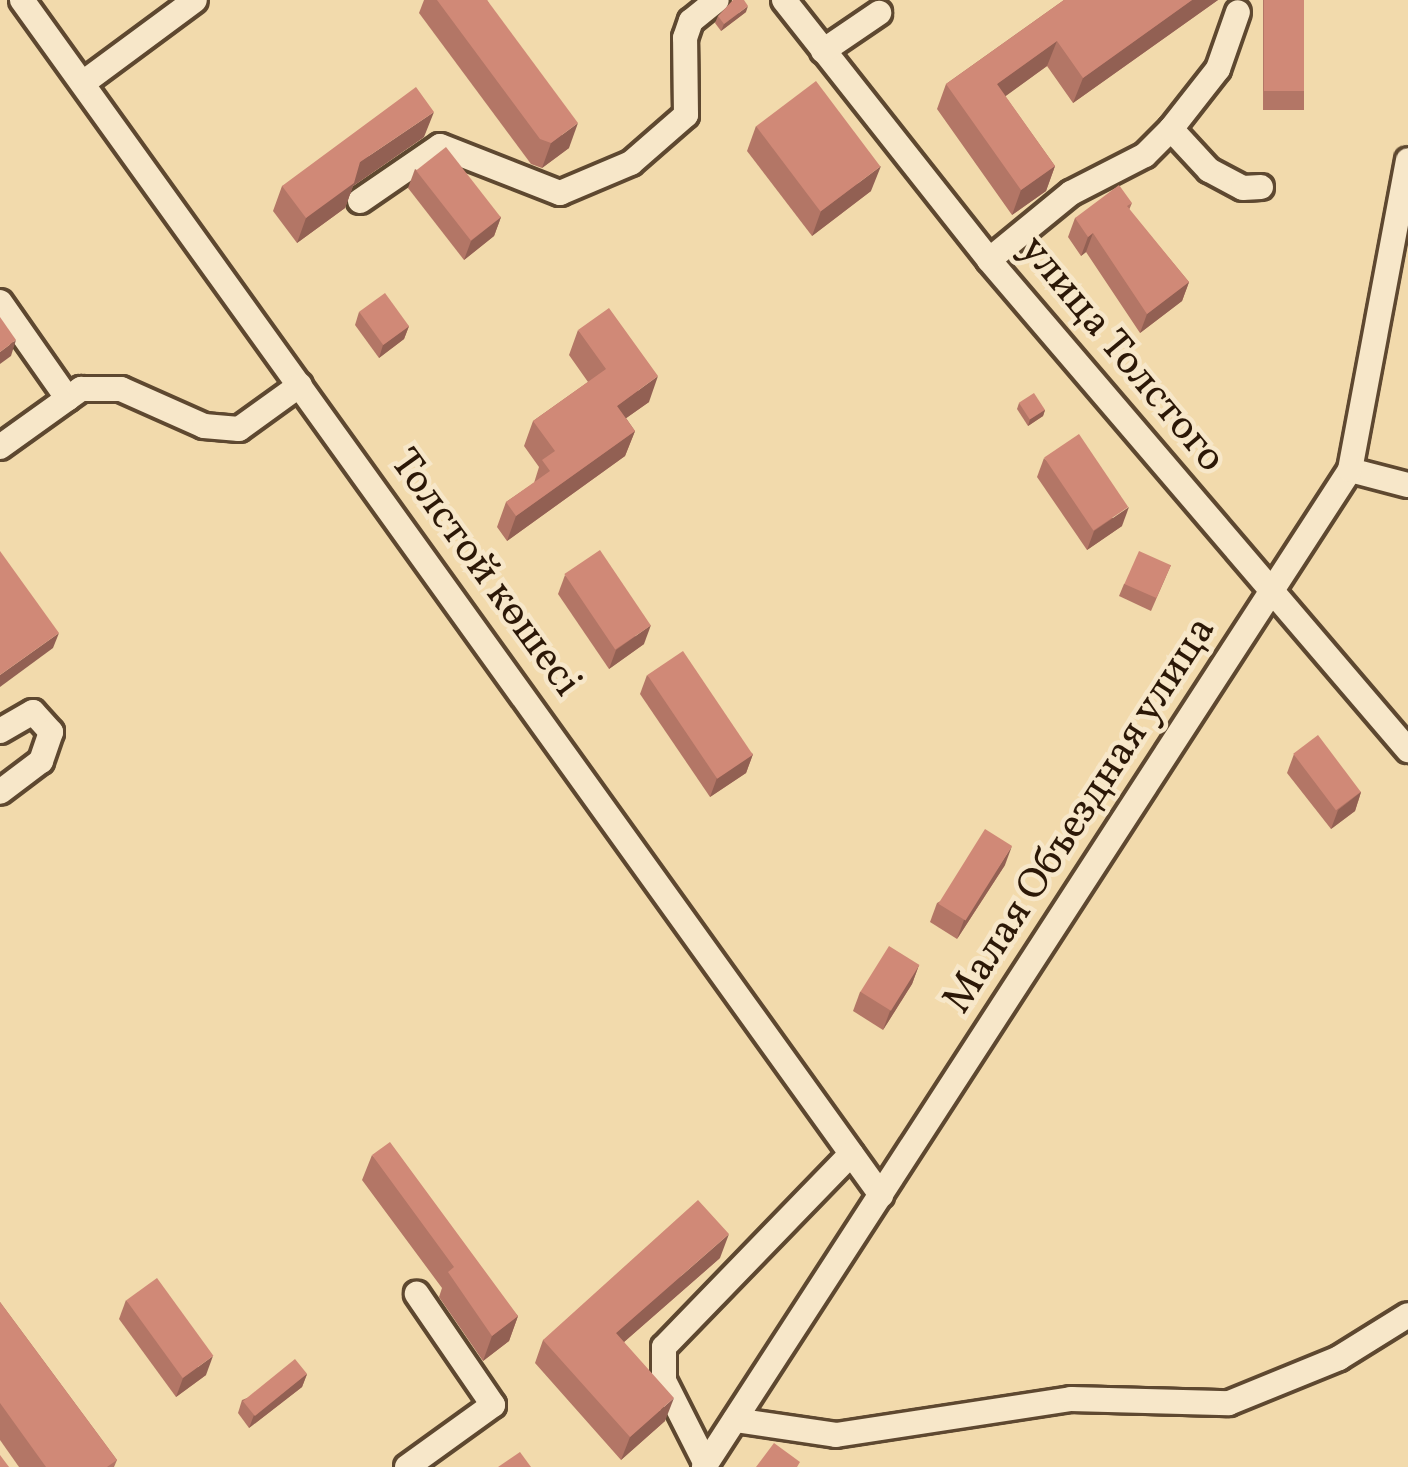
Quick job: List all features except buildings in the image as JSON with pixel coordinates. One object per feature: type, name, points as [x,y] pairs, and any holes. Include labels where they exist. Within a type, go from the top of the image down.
[{"type":"street","name":"Толстой көшесі","points":[[22,0],[881,1195]]},
{"type":"street","points":[[83,83],[195,0]]},
{"type":"street","points":[[361,202],[440,146],[560,193],[631,163],[686,115],[685,38],[691,21],[717,0]]},
{"type":"street","name":"улица Толстого","points":[[784,0],[989,260],[1408,751]]},
{"type":"street","points":[[823,51],[879,13]]},
{"type":"street","points":[[989,260],[1070,193],[1145,155],[1218,68],[1238,13]]},
{"type":"street","points":[[1171,129],[1209,170],[1243,188],[1261,187]]},
{"type":"street","name":"Малая Объездная улица","points":[[705,1466],[1350,470],[1408,160]]},
{"type":"street","points":[[0,302],[68,398]]},
{"type":"street","points":[[0,447],[81,389],[121,389],[204,426],[239,429],[300,385]]},
{"type":"street","points":[[1350,470],[1408,484]]},
{"type":"street","points":[[0,731],[33,712],[51,732],[40,761],[0,792]]},
{"type":"street","points":[[705,1466],[664,1381],[664,1347],[851,1154]]},
{"type":"street","points":[[407,1467],[493,1405],[417,1294]]},
{"type":"street","points":[[735,1420],[836,1436],[1071,1400],[1229,1403],[1339,1358],[1408,1315]]}]
